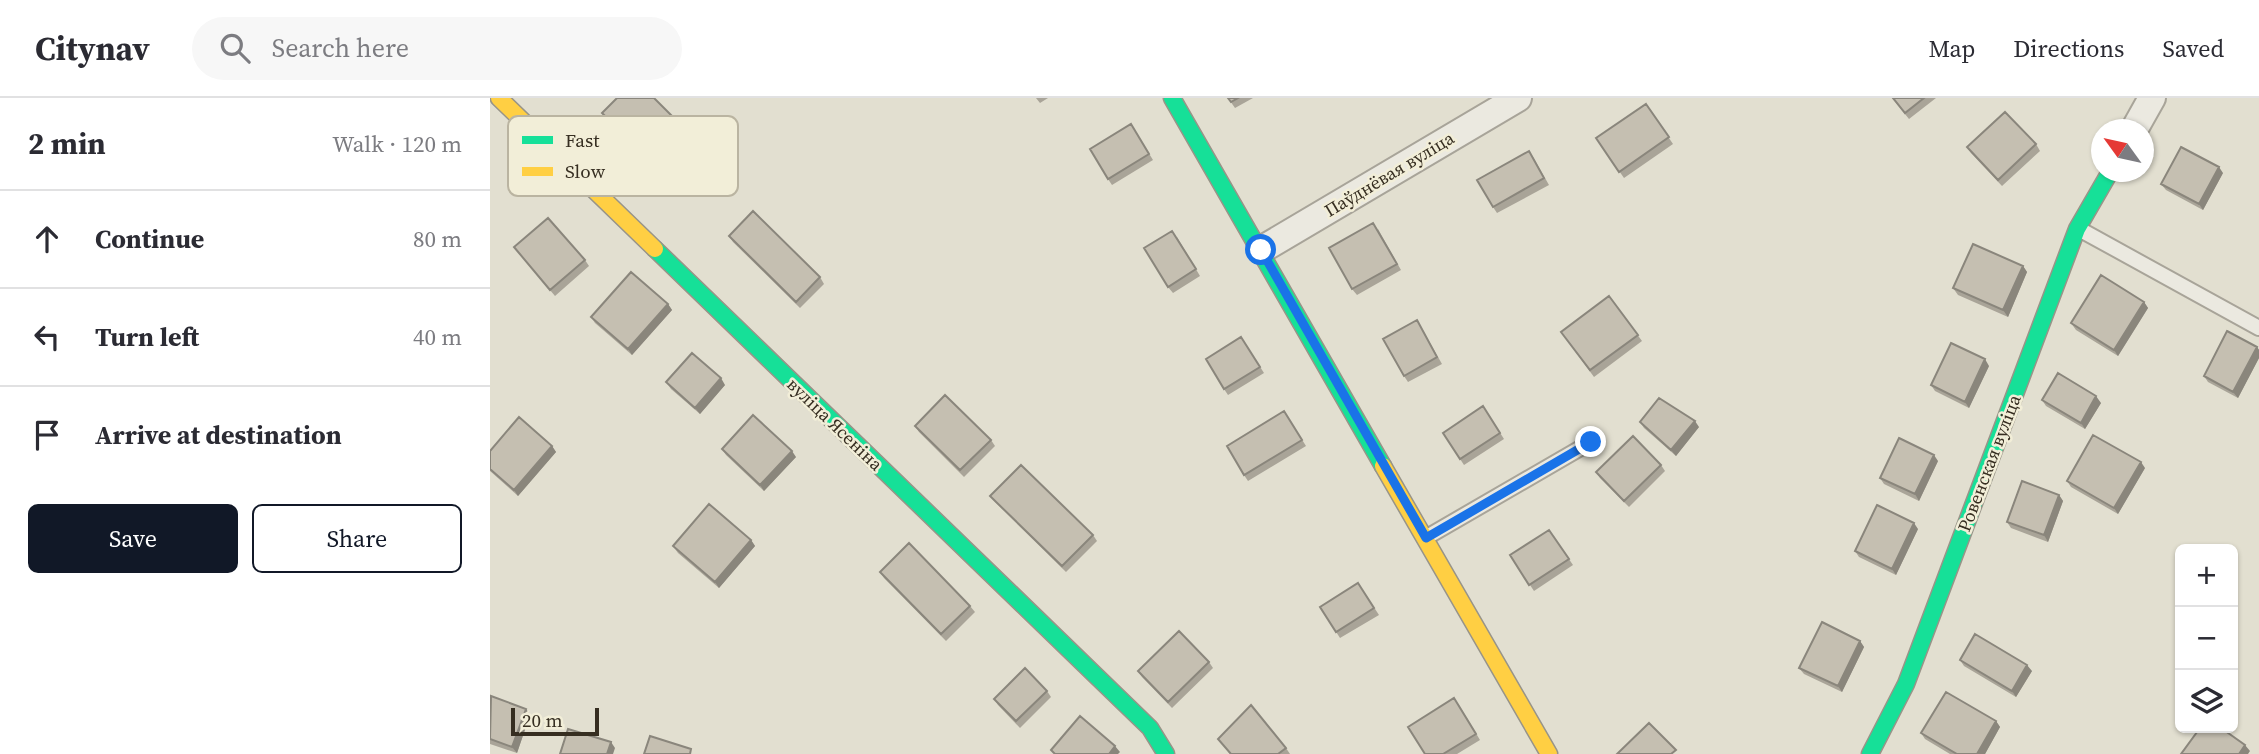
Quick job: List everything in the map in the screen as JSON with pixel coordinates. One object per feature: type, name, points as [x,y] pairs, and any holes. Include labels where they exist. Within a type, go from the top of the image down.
[{"type":"street","name":"вуліца Ясеніна","points":[[499,98],[518,116]]},
{"type":"street","points":[[1172,98],[1549,754]]},
{"type":"street","name":"Паўднёвая вуліца","points":[[1261,250],[1518,98]]},
{"type":"street","points":[[2140,119],[2151,98]]},
{"type":"street","name":"Ровенская вуліца","points":[[1870,754],[1906,684],[2077,229],[2104,182]]},
{"type":"street","name":"вуліца Ясеніна","points":[[600,196],[1150,728],[1166,754]]},
{"type":"lane","points":[[2077,229],[2259,328]]},
{"type":"lane","points":[[1426,538],[1591,442]]},
{"type":"building","points":[[617,98],[654,98],[672,116],[605,116],[602,113]]},
{"type":"building","points":[[1893,98],[1924,98],[1905,113]]},
{"type":"building","points":[[1646,104],[1669,137],[1619,172],[1596,138]]},
{"type":"building","points":[[2005,112],[2036,144],[1998,180],[1967,147]]},
{"type":"building","points":[[1131,124],[1149,154],[1108,179],[1090,149]]},
{"type":"building","points":[[2181,147],[2219,167],[2199,204],[2161,184]]},
{"type":"building","points":[[1529,151],[1544,178],[1493,207],[1477,180]]},
{"type":"building","points":[[753,211],[820,277],[796,302],[729,236]]},
{"type":"building","points":[[548,218],[585,260],[550,290],[514,247]]},
{"type":"building","points":[[1373,223],[1397,264],[1352,289],[1329,248]]},
{"type":"building","points":[[1172,231],[1196,269],[1168,287],[1144,248]]},
{"type":"building","points":[[1973,244],[2023,266],[2003,310],[1953,288]]},
{"type":"building","points":[[631,272],[668,304],[628,349],[591,317]]},
{"type":"building","points":[[2101,275],[2144,302],[2114,350],[2071,323]]},
{"type":"building","points":[[1609,296],[1638,335],[1590,370],[1561,332]]},
{"type":"building","points":[[1417,320],[1437,357],[1404,376],[1383,339]]},
{"type":"building","points":[[2227,331],[2257,347],[2233,392],[2204,376]]},
{"type":"building","points":[[1241,337],[1260,367],[1224,389],[1206,359]]},
{"type":"building","points":[[1951,343],[1985,359],[1965,402],[1931,385]]},
{"type":"building","points":[[692,353],[721,378],[695,408],[666,382]]},
{"type":"building","points":[[2058,373],[2096,396],[2081,423],[2042,400]]},
{"type":"building","points":[[945,395],[991,440],[960,470],[915,426]]},
{"type":"building","points":[[1659,398],[1695,421],[1671,450],[1640,422]]},
{"type":"building","points":[[1483,406],[1500,433],[1460,459],[1443,433]]},
{"type":"building","points":[[1284,411],[1302,440],[1244,475],[1227,446]]},
{"type":"building","points":[[753,415],[792,451],[760,485],[722,449]]},
{"type":"building","points":[[519,417],[552,446],[514,490],[490,469],[490,451]]},
{"type":"building","points":[[2093,435],[2141,462],[2114,508],[2067,481]]},
{"type":"building","points":[[1633,436],[1661,465],[1624,501],[1596,472]]},
{"type":"building","points":[[1899,438],[1934,455],[1915,494],[1880,478]]},
{"type":"building","points":[[1021,465],[1093,535],[1062,566],[990,496]]},
{"type":"building","points":[[2022,481],[2059,495],[2044,535],[2007,522]]},
{"type":"building","points":[[709,504],[751,540],[715,582],[673,546]]},
{"type":"building","points":[[1877,505],[1914,523],[1892,569],[1855,551]]},
{"type":"building","points":[[1549,530],[1569,559],[1529,585],[1510,555]]},
{"type":"building","points":[[909,543],[970,606],[941,634],[880,572]]},
{"type":"building","points":[[1358,583],[1374,608],[1336,632],[1320,607]]},
{"type":"building","points":[[1822,622],[1860,641],[1838,686],[1799,668]]},
{"type":"building","points":[[1179,631],[1209,662],[1168,702],[1138,671]]},
{"type":"building","points":[[1975,634],[2027,665],[2012,691],[1960,660]]},
{"type":"building","points":[[1025,668],[1047,691],[1016,721],[994,699]]},
{"type":"building","points":[[1946,692],[1996,721],[1977,754],[1957,754],[1921,733]]},
{"type":"building","points":[[491,696],[526,709],[512,747],[490,739]]},
{"type":"building","points":[[1454,698],[1476,734],[1443,754],[1425,754],[1408,727]]},
{"type":"building","points":[[1251,705],[1286,748],[1278,754],[1231,754],[1218,739]]},
{"type":"building","points":[[1080,716],[1115,746],[1109,754],[1055,754],[1051,750]]},
{"type":"building","points":[[1649,723],[1676,750],[1671,754],[1617,754]]},
{"type":"building","points":[[568,729],[611,742],[607,754],[560,754]]},
{"type":"building","points":[[2196,733],[2228,733],[2245,745],[2239,754],[2181,754]]},
{"type":"building","points":[[650,736],[691,749],[690,754],[644,754]]},
{"type":"traffic: fast","points":[[1172,98],[1383,466]]},
{"type":"traffic: fast","points":[[1870,754],[1906,684],[2077,229],[2104,182]]},
{"type":"traffic: fast","points":[[655,249],[1150,728],[1166,754]]},
{"type":"traffic: slow","points":[[499,98],[518,116]]},
{"type":"traffic: slow","points":[[600,196],[655,249]]},
{"type":"traffic: slow","points":[[1383,466],[1549,754]]},
{"type":"route","points":[[1261,250],[1426,538],[1591,442]]}]
